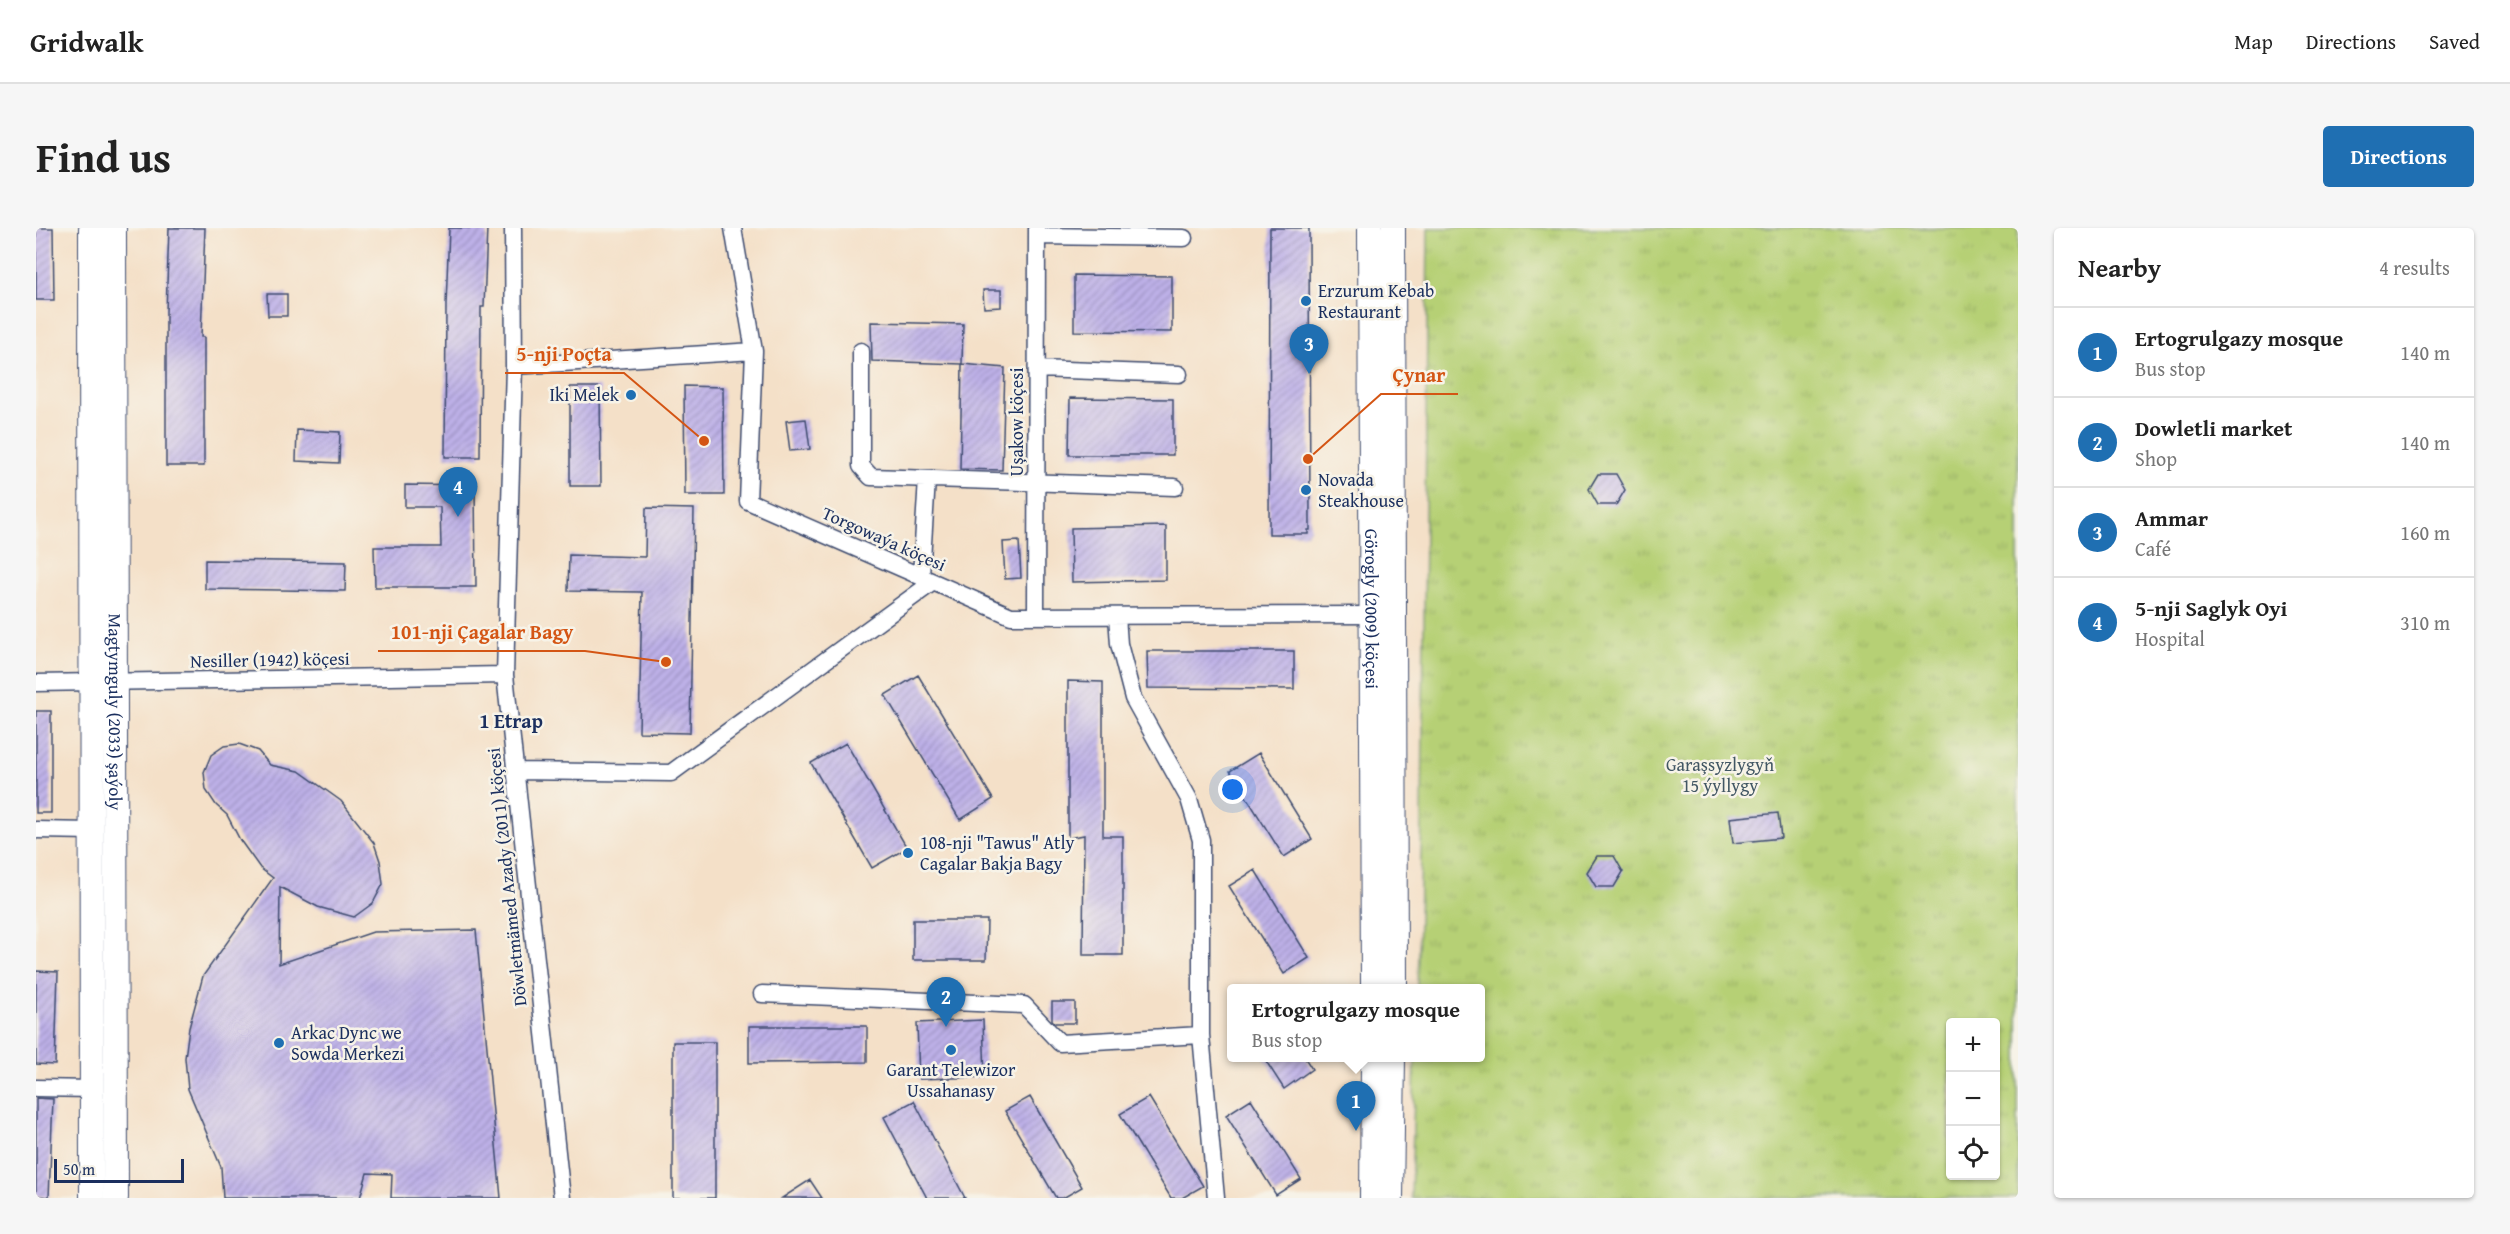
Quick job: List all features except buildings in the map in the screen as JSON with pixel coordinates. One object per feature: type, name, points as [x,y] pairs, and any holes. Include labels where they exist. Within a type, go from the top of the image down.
[{"type":"main road","name":"Magtymguly (2033) şaýoly","points":[[91,228],[116,1198]]},
{"type":"main road","name":"Magtymguly (2033) şaýoly","points":[[92,1198],[92,831],[103,683],[114,228]]},
{"type":"main road","name":"Görogly (2009) köçesi","points":[[1370,228],[1395,984]]},
{"type":"main road","name":"Görogly (2009) köçesi","points":[[1373,984],[1393,228]]},
{"type":"main road","points":[[1372,1198],[1373,1062]]},
{"type":"main road","points":[[1391,1198],[1393,1062]]},
{"type":"street","name":"Döwletmämed Azady (2011) köçesi","points":[[513,228],[514,366],[505,675],[562,1198]]},
{"type":"street","points":[[514,366],[754,351],[733,228]]},
{"type":"street","points":[[1037,232],[1184,238]]},
{"type":"street","name":"Uşakow köçesi","points":[[1036,616],[1037,232]]},
{"type":"street","name":"Torgowaýa köçesi","points":[[754,351],[748,501],[1011,616],[1382,615]]},
{"type":"street","points":[[861,351],[861,466],[871,477],[1175,487]]},
{"type":"street","points":[[1037,369],[1179,374]]},
{"type":"street","points":[[516,771],[671,773],[927,579],[927,479]]},
{"type":"street","points":[[1117,616],[1119,645],[1133,698],[1189,799],[1201,840],[1201,1035],[1216,1198]]},
{"type":"street","name":"Nesiller (1942) köçesi","points":[[36,683],[505,675]]},
{"type":"street","points":[[36,830],[92,831]]},
{"type":"street","points":[[762,994],[1024,1005],[1060,1043],[1201,1035]]},
{"type":"street","points":[[36,1088],[92,1089]]},
{"type":"green space","name":"Garaşsyzlygyň 15 ýyllygy","points":[[1428,228],[2018,228],[2018,1198],[1411,1198],[1415,1062],[1485,1062],[1485,984],[1417,984],[1422,821]]},
{"type":"place","name":"Erzurum Kebab Restaurant","points":[[1306,301]]},
{"type":"place","name":"Ammar","points":[[1309,374]]},
{"type":"place","name":"Iki Melek","points":[[631,395]]},
{"type":"place","name":"5-nji Poçta","points":[[704,441]]},
{"type":"place","name":"Çynar","points":[[1308,459]]},
{"type":"place","name":"Novada Steakhouse","points":[[1306,490]]},
{"type":"place","name":"5-nji Saglyk Oyi","points":[[458,517]]},
{"type":"place","name":"101-nji Çagalar Bagy","points":[[666,662]]},
{"type":"place","name":"108-nji \"Tawus\" Atly Cagalar Bakja Bagy","points":[[908,853]]},
{"type":"place","name":"Dowletli market","points":[[946,1027]]},
{"type":"place","name":"Arkac Dync we Sowda Merkezi","points":[[279,1043]]},
{"type":"place","name":"Garant Telewizor Ussahanasy","points":[[951,1050]]},
{"type":"place","name":"Ertogrulgazy mosque","points":[[1356,1131]]},
{"type":"district","name":"1 Etrap","points":[[511,721]]}]
